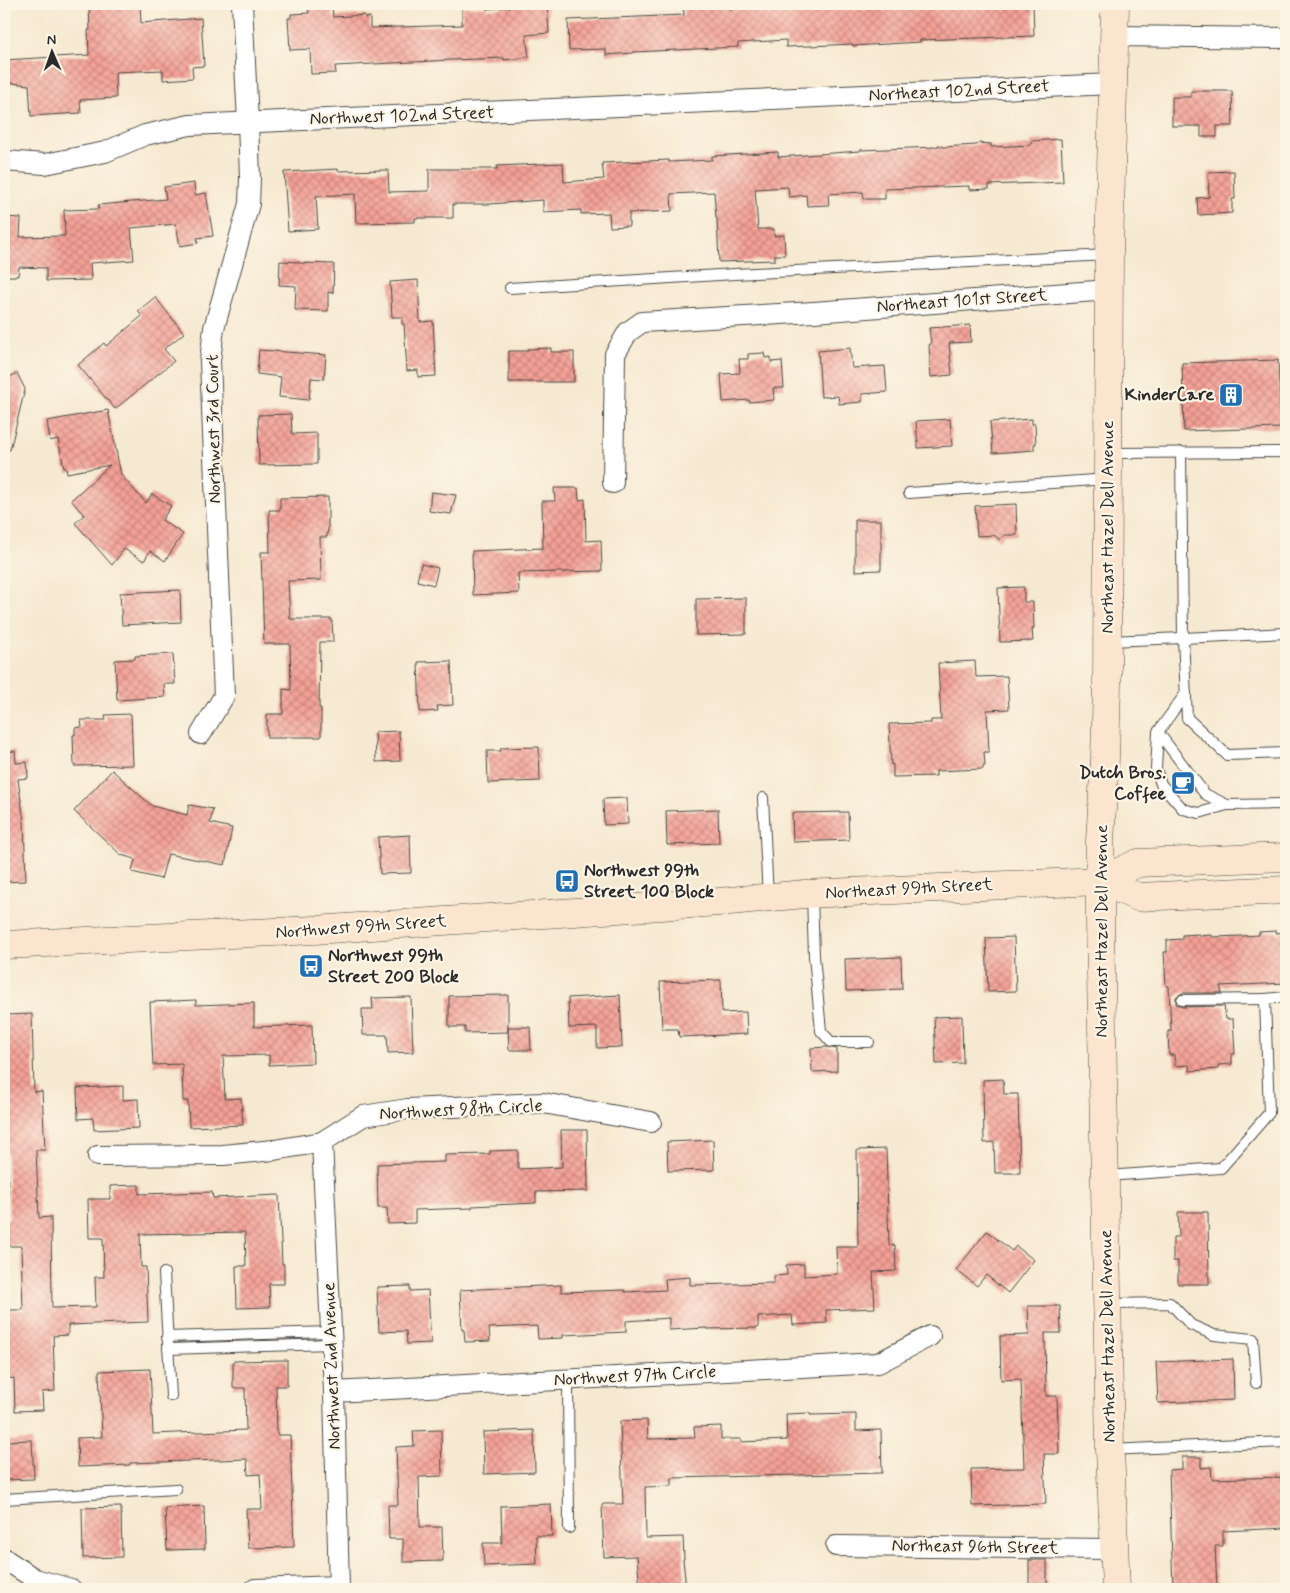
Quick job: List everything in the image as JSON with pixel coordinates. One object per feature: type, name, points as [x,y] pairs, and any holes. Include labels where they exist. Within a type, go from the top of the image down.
[{"type":"main road","name":"Northeast Hazel Dell Avenue","points":[[1115,4],[1109,255],[1105,758],[1100,841],[1100,881],[1110,1450],[1116,1589]]},
{"type":"main road","name":"Northeast 99th Street","points":[[719,902],[812,894],[1100,881],[1138,863],[1286,857]]},
{"type":"main road","name":"Northeast 99th Street","points":[[1100,881],[1138,897],[1286,890]]},
{"type":"main road","name":"Northwest 99th Street","points":[[4,945],[315,930],[719,902]]},
{"type":"street","name":"Northwest 3rd Court","points":[[201,734],[224,696],[210,361],[214,328],[248,204],[250,178],[242,4]]},
{"type":"street","points":[[1114,36],[1286,38]]},
{"type":"street","name":"Northeast 102nd Street","points":[[805,98],[1113,84]]},
{"type":"street","name":"Northwest 102nd Street","points":[[4,161],[45,164],[105,152],[145,135],[190,125],[805,98]]},
{"type":"street","name":"Northeast 101st Street","points":[[613,484],[615,354],[628,332],[642,322],[814,312],[1109,290]]},
{"type":"street","name":"Northwest 98th Circle","points":[[98,1156],[223,1155],[274,1150],[322,1142],[363,1116],[408,1109],[543,1103],[651,1122]]},
{"type":"street","name":"Northwest 2nd Avenue","points":[[322,1142],[334,1392],[339,1588]]},
{"type":"street","name":"Northwest 97th Circle","points":[[334,1392],[878,1363],[930,1336]]},
{"type":"street","name":"Northeast 96th Street","points":[[836,1546],[1114,1549]]},
{"type":"street","points":[[4,1558],[35,1580],[72,1589]]},
{"type":"street","points":[[255,1589],[339,1588]]},
{"type":"lane","points":[[510,288],[735,274],[1109,255]]},
{"type":"lane","points":[[1108,452],[1286,452]]},
{"type":"lane","points":[[1181,452],[1183,638],[1187,718],[1227,755],[1286,753]]},
{"type":"lane","points":[[909,493],[1108,479]]},
{"type":"lane","points":[[1107,641],[1286,633]]},
{"type":"lane","points":[[1186,693],[1158,732],[1156,768],[1161,784],[1184,810],[1199,813],[1227,806],[1286,804]]},
{"type":"lane","points":[[1158,732],[1205,794],[1227,806]]},
{"type":"lane","points":[[763,798],[768,898]]},
{"type":"lane","points":[[812,894],[814,956],[821,1031],[831,1042],[869,1042]]},
{"type":"lane","points":[[1182,1000],[1286,997]]},
{"type":"lane","points":[[1105,1176],[1221,1168],[1269,1113],[1265,999]]},
{"type":"lane","points":[[164,1273],[171,1396]]},
{"type":"lane","points":[[1108,1304],[1170,1304],[1191,1325],[1214,1334],[1253,1339],[1256,1383]]},
{"type":"lane","points":[[167,1337],[331,1338]]},
{"type":"lane","points":[[168,1349],[331,1338]]},
{"type":"lane","points":[[568,1379],[569,1528]]},
{"type":"lane","points":[[1110,1450],[1286,1442]]},
{"type":"lane","points":[[4,1499],[176,1489]]},
{"type":"building","points":[[89,4],[140,4],[141,23],[201,18],[204,66],[192,67],[193,78],[163,80],[163,70],[115,72],[116,98],[80,100],[81,113],[31,116],[29,85],[4,82],[4,60],[89,55]]},
{"type":"building","points":[[332,4],[333,17],[365,15],[365,18],[370,17],[370,28],[462,25],[462,7],[487,6],[487,9],[547,4],[549,33],[526,35],[529,57],[504,60],[504,58],[335,66],[336,73],[311,74],[310,49],[290,50],[288,18],[291,18],[291,14],[309,13],[308,6]]},
{"type":"building","points":[[728,4],[728,9],[841,4],[841,6],[847,5],[847,9],[936,4],[1033,4],[1034,36],[920,40],[920,42],[853,46],[853,44],[786,47],[786,40],[738,43],[738,47],[606,55],[606,49],[569,50],[568,20],[684,15],[683,6]]},
{"type":"building","points":[[1191,91],[1232,91],[1233,126],[1217,126],[1217,137],[1201,137],[1201,126],[1172,126],[1172,97],[1191,97]]},
{"type":"building","points":[[1061,139],[1063,182],[989,185],[989,189],[969,190],[969,186],[885,189],[885,199],[864,199],[863,192],[828,194],[829,205],[807,206],[806,195],[789,197],[788,187],[755,189],[758,229],[774,229],[774,236],[784,235],[785,255],[775,255],[775,260],[719,262],[714,192],[671,194],[672,211],[629,213],[629,226],[610,227],[609,213],[581,214],[581,210],[543,212],[543,200],[490,204],[453,204],[453,218],[415,218],[415,222],[356,223],[355,194],[316,196],[318,229],[288,231],[284,172],[338,169],[338,171],[388,170],[389,192],[429,191],[429,169],[497,169],[497,166],[563,163],[564,182],[604,179],[602,163],[712,160],[712,156],[778,152],[778,157],[860,150],[936,147],[939,145],[943,147],[976,145],[979,143],[991,144],[991,147],[1031,145],[1031,141]]},
{"type":"building","points":[[1234,171],[1235,199],[1232,199],[1232,213],[1198,215],[1197,198],[1209,197],[1208,172]]},
{"type":"building","points":[[194,183],[195,195],[206,193],[213,236],[197,238],[198,243],[180,246],[176,224],[131,228],[134,260],[90,263],[91,280],[46,281],[46,268],[19,267],[18,276],[4,276],[4,217],[21,218],[20,237],[65,236],[64,210],[99,209],[98,205],[166,199],[164,187]]},
{"type":"building","points":[[280,261],[334,264],[333,293],[328,292],[328,311],[295,310],[296,286],[279,285]]},
{"type":"building","points":[[418,280],[420,322],[433,321],[436,376],[418,377],[418,370],[407,371],[404,324],[402,324],[402,317],[392,317],[390,282]]},
{"type":"building","points":[[155,297],[184,333],[164,349],[174,361],[115,409],[78,365],[104,343],[106,346],[142,316],[138,311]]},
{"type":"building","points":[[970,325],[971,342],[949,343],[952,375],[931,377],[929,328]]},
{"type":"building","points":[[551,348],[551,352],[574,352],[574,382],[509,382],[509,351]]},
{"type":"building","points":[[850,348],[852,368],[885,366],[887,392],[862,394],[862,402],[839,404],[838,396],[821,397],[818,351]]},
{"type":"building","points":[[259,350],[326,355],[324,379],[311,378],[309,400],[279,397],[281,377],[257,374]]},
{"type":"building","points":[[764,353],[765,358],[771,357],[771,362],[782,361],[784,388],[773,388],[774,400],[723,402],[721,374],[740,373],[739,359],[748,359],[748,354]]},
{"type":"building","name":"KinderCare","points":[[1278,360],[1281,428],[1184,431],[1182,363]]},
{"type":"building","points":[[17,373],[25,389],[10,450],[4,449],[4,380]]},
{"type":"building","points":[[108,410],[121,475],[146,503],[152,494],[171,506],[162,520],[183,534],[165,561],[150,551],[144,561],[124,549],[112,565],[75,523],[84,515],[71,500],[110,465],[67,473],[66,468],[64,468],[58,439],[50,441],[47,421]]},
{"type":"building","points":[[291,414],[292,434],[317,433],[317,464],[259,465],[258,415]]},
{"type":"building","points":[[950,419],[952,446],[918,448],[916,421]]},
{"type":"building","points":[[1032,419],[1032,424],[1035,424],[1036,444],[1034,444],[1034,450],[993,453],[990,422]]},
{"type":"building","points":[[554,488],[578,488],[579,500],[585,499],[586,541],[601,540],[602,571],[518,573],[519,593],[473,595],[472,551],[543,548],[542,501],[555,501]]},
{"type":"building","points":[[431,492],[456,495],[451,514],[429,511]]},
{"type":"building","points":[[328,497],[327,537],[320,537],[321,580],[288,581],[290,619],[332,619],[333,642],[320,642],[319,708],[321,708],[321,737],[267,738],[267,714],[283,714],[283,689],[291,690],[290,644],[264,644],[261,552],[270,552],[269,510],[280,510],[280,498]]},
{"type":"building","points":[[1016,504],[1017,535],[1004,535],[1000,540],[994,535],[977,536],[975,506]]},
{"type":"building","points":[[855,520],[881,520],[881,570],[855,571]]},
{"type":"building","points":[[421,564],[438,568],[434,585],[417,581]]},
{"type":"building","points":[[1024,587],[1024,602],[1033,602],[1033,641],[1000,642],[998,588]]},
{"type":"building","points":[[180,590],[181,622],[122,625],[120,593]]},
{"type":"building","points":[[746,598],[746,634],[696,635],[696,599]]},
{"type":"building","points":[[173,654],[175,684],[164,684],[165,697],[117,700],[115,660],[135,659],[135,656]]},
{"type":"building","points":[[451,661],[453,705],[437,706],[438,711],[420,712],[418,662]]},
{"type":"building","points":[[975,661],[976,677],[1007,676],[1009,709],[987,710],[989,752],[984,752],[985,766],[983,766],[983,769],[936,771],[936,776],[893,777],[889,724],[931,723],[931,720],[941,720],[938,663]]},
{"type":"building","points":[[131,714],[133,765],[74,766],[73,735],[75,735],[75,728],[82,727],[81,720],[106,720],[105,715]]},
{"type":"building","points":[[399,731],[400,761],[376,762],[375,732]]},
{"type":"building","points":[[539,747],[540,781],[488,783],[487,751],[501,751],[501,748]]},
{"type":"building","points":[[15,751],[16,763],[27,762],[28,778],[18,779],[24,822],[26,881],[4,882],[4,752]]},
{"type":"building","points":[[112,770],[152,806],[187,815],[189,805],[213,809],[210,823],[232,828],[225,865],[168,854],[161,879],[132,872],[135,859],[121,855],[74,811]]},
{"type":"building","points":[[627,798],[628,824],[604,825],[603,799]]},
{"type":"building","points":[[718,809],[719,843],[667,845],[666,811]]},
{"type":"building","points":[[848,812],[849,840],[793,842],[792,813]]},
{"type":"building","points":[[410,835],[411,873],[380,874],[378,837]]},
{"type":"building","points":[[1276,931],[1276,933],[1286,932],[1286,983],[1220,986],[1222,993],[1182,993],[1176,997],[1176,1004],[1182,1007],[1224,1006],[1226,1019],[1233,1019],[1235,1054],[1232,1054],[1232,1064],[1218,1065],[1218,1069],[1190,1071],[1189,1065],[1175,1066],[1174,1055],[1169,1055],[1168,1031],[1171,1031],[1169,986],[1166,986],[1164,952],[1167,952],[1167,940],[1182,939],[1182,935],[1199,934],[1199,936],[1212,935],[1212,937],[1243,936],[1259,935],[1259,932]]},
{"type":"building","points":[[1014,937],[1016,991],[988,992],[986,938]]},
{"type":"building","points":[[901,957],[902,989],[846,991],[845,959]]},
{"type":"building","points":[[721,980],[722,1013],[746,1012],[747,1034],[679,1037],[678,1029],[662,1029],[660,982]]},
{"type":"building","points":[[508,995],[508,1032],[465,1033],[465,1027],[449,1027],[449,996]]},
{"type":"building","points":[[620,995],[622,1047],[597,1048],[597,1027],[569,1028],[568,998]]},
{"type":"building","points":[[411,997],[413,1052],[388,1053],[387,1035],[363,1035],[362,1009],[373,1009],[372,998]]},
{"type":"building","points":[[196,1000],[196,1005],[254,1003],[254,1027],[312,1025],[313,1063],[269,1065],[269,1055],[223,1056],[225,1099],[241,1098],[243,1125],[189,1127],[188,1101],[183,1101],[182,1064],[153,1065],[150,1002]]},
{"type":"building","points":[[32,1014],[34,1092],[42,1091],[45,1150],[36,1150],[39,1218],[51,1217],[52,1308],[96,1307],[95,1277],[104,1277],[103,1238],[89,1238],[88,1199],[110,1199],[110,1186],[139,1185],[139,1194],[212,1192],[213,1198],[279,1195],[284,1284],[269,1284],[270,1307],[237,1308],[236,1266],[246,1266],[245,1232],[140,1234],[141,1267],[146,1267],[148,1322],[68,1325],[68,1335],[53,1336],[55,1391],[42,1392],[43,1410],[15,1411],[14,1378],[4,1379],[4,1310],[23,1310],[21,1246],[4,1246],[4,1219],[9,1219],[7,1152],[4,1152],[4,1015]]},
{"type":"building","points":[[962,1016],[963,1063],[936,1064],[934,1017]]},
{"type":"building","points":[[508,1027],[530,1027],[531,1050],[509,1050]]},
{"type":"building","points":[[827,1047],[837,1049],[837,1071],[812,1072],[811,1048]]},
{"type":"building","points":[[1003,1079],[1004,1094],[1018,1094],[1020,1173],[995,1173],[994,1142],[984,1143],[983,1080]]},
{"type":"building","points":[[123,1086],[123,1100],[138,1099],[139,1128],[94,1130],[93,1118],[78,1119],[77,1088]]},
{"type":"building","points":[[561,1130],[587,1130],[588,1191],[536,1192],[536,1203],[415,1210],[415,1223],[388,1224],[387,1208],[378,1208],[377,1164],[445,1162],[445,1155],[490,1154],[490,1151],[518,1150],[518,1169],[562,1167]]},
{"type":"building","points":[[713,1140],[714,1170],[668,1171],[667,1142]]},
{"type":"building","points":[[886,1149],[889,1246],[895,1245],[896,1271],[873,1272],[875,1308],[826,1310],[827,1323],[793,1325],[792,1315],[758,1317],[758,1328],[669,1330],[669,1318],[626,1321],[626,1332],[563,1335],[563,1338],[538,1339],[537,1326],[489,1328],[490,1341],[465,1342],[464,1330],[462,1330],[460,1290],[561,1285],[561,1292],[666,1290],[665,1279],[690,1277],[690,1285],[774,1283],[774,1276],[787,1275],[786,1265],[804,1264],[804,1276],[837,1274],[836,1247],[858,1247],[857,1150]]},
{"type":"building","points":[[1178,1212],[1208,1212],[1209,1284],[1178,1284],[1178,1261],[1173,1261],[1173,1237],[1179,1237]]},
{"type":"building","points":[[987,1231],[1012,1251],[1016,1246],[1034,1260],[1008,1293],[986,1275],[977,1286],[956,1270]]},
{"type":"building","points":[[410,1286],[410,1291],[428,1290],[431,1343],[407,1344],[406,1331],[379,1332],[377,1287]]},
{"type":"building","points":[[1028,1306],[1060,1306],[1061,1333],[1045,1333],[1046,1396],[1057,1396],[1059,1454],[1044,1454],[1046,1504],[972,1506],[971,1469],[1024,1468],[1021,1379],[1001,1380],[1000,1336],[1029,1335]]},
{"type":"building","points":[[1233,1359],[1234,1400],[1158,1403],[1156,1362]]},
{"type":"building","points":[[287,1360],[287,1386],[276,1386],[277,1435],[290,1435],[294,1547],[248,1548],[246,1509],[262,1509],[260,1474],[248,1475],[247,1459],[130,1463],[130,1465],[78,1467],[77,1438],[102,1437],[99,1371],[150,1369],[153,1434],[246,1430],[245,1388],[233,1388],[233,1361]]},
{"type":"building","points":[[810,1413],[810,1415],[856,1414],[856,1431],[881,1430],[882,1473],[672,1478],[672,1486],[645,1487],[646,1538],[683,1537],[686,1589],[640,1589],[637,1556],[604,1557],[602,1504],[623,1504],[620,1421],[647,1420],[648,1439],[695,1438],[694,1427],[721,1426],[721,1439],[741,1439],[741,1442],[787,1440],[786,1414]]},
{"type":"building","points":[[441,1430],[442,1476],[419,1477],[420,1527],[442,1527],[443,1561],[403,1562],[403,1539],[389,1539],[388,1505],[398,1505],[396,1447],[414,1446],[413,1431]]},
{"type":"building","points":[[534,1430],[535,1472],[484,1474],[483,1432]]},
{"type":"building","points":[[32,1440],[34,1479],[4,1480],[4,1441]]},
{"type":"building","points":[[1182,1457],[1201,1457],[1201,1468],[1211,1467],[1212,1479],[1286,1477],[1286,1528],[1223,1531],[1223,1546],[1215,1546],[1217,1589],[1173,1589],[1169,1470],[1182,1469]]},
{"type":"building","points":[[551,1504],[552,1536],[536,1536],[537,1564],[484,1566],[483,1543],[502,1543],[501,1506]]},
{"type":"building","points":[[204,1506],[205,1549],[167,1550],[165,1508]]},
{"type":"building","points":[[121,1507],[122,1557],[83,1558],[82,1508]]},
{"type":"building","points":[[1029,1560],[1047,1560],[1047,1589],[1029,1589]]},
{"type":"place","name":"KinderCare","points":[[1231,395]]},
{"type":"place","name":"Dutch Bros. Coffee","points":[[1183,783]]},
{"type":"place","name":"Northwest 99th Street 100 Block","points":[[567,881]]},
{"type":"place","name":"Northwest 99th Street 200 Block","points":[[311,966]]}]
